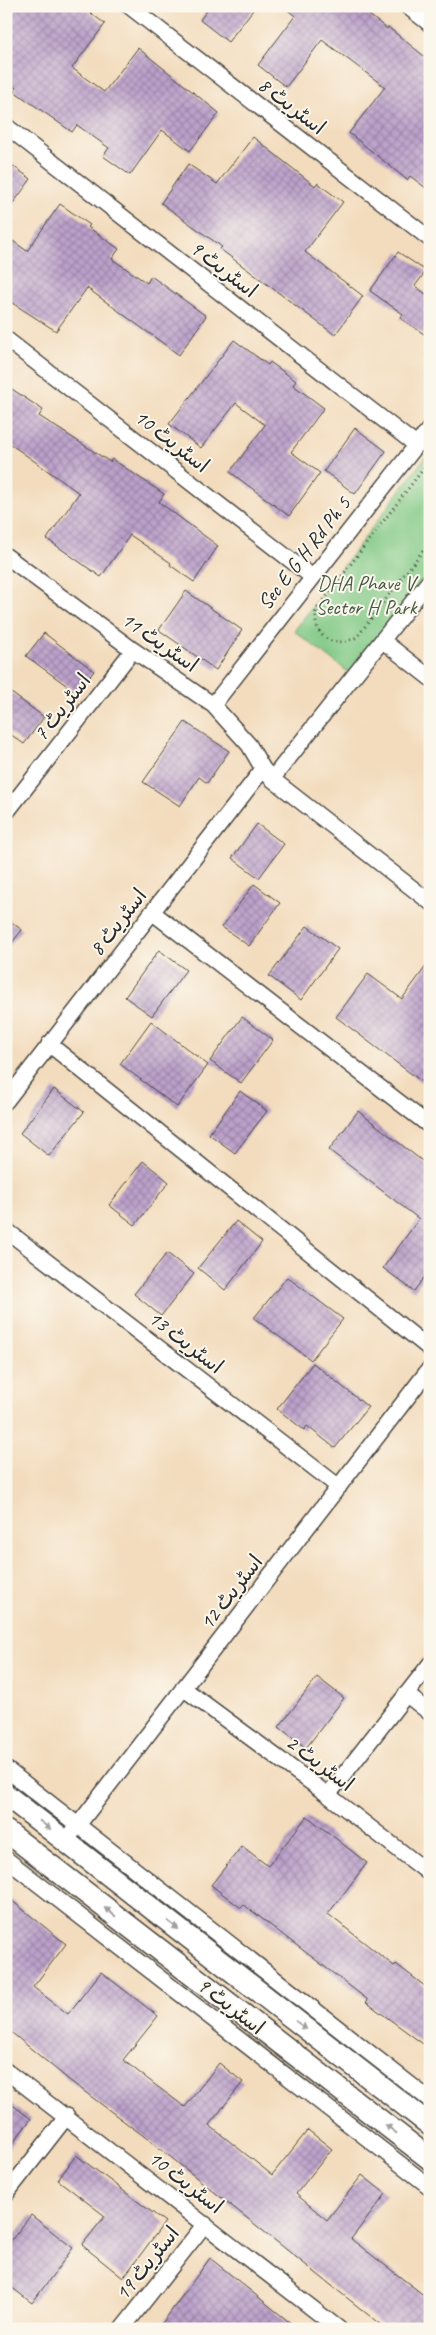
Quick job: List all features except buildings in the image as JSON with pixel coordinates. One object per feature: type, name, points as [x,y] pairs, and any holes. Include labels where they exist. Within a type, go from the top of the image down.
[{"type":"main road","points":[[6,1796],[72,1833],[430,2125]]},
{"type":"main road","points":[[6,1831],[430,2158]]},
{"type":"street","name":"اسٹریٹ 8","points":[[129,6],[430,239]]},
{"type":"street","points":[[407,6],[430,24]]},
{"type":"street","name":"اسٹریٹ 9","points":[[6,126],[416,445]]},
{"type":"street","name":"اسٹریٹ 10","points":[[6,338],[311,576]]},
{"type":"street","name":"Sec E G H Rd Ph 5","points":[[213,705],[311,576],[430,428]]},
{"type":"street","name":"اسٹریٹ 11","points":[[6,556],[133,650],[213,705],[249,745],[268,774]]},
{"type":"street","name":"اسٹریٹ 8","points":[[6,1100],[152,912],[383,640],[430,580]]},
{"type":"street","points":[[383,640],[430,678]]},
{"type":"street","name":"اسٹریٹ 7","points":[[6,813],[133,650]]},
{"type":"street","points":[[268,774],[430,902]]},
{"type":"street","points":[[152,912],[430,1126]]},
{"type":"street","points":[[49,1044],[430,1349]]},
{"type":"street","name":"اسٹریٹ 13","points":[[6,1230],[339,1487]]},
{"type":"street","name":"اسٹریٹ 12","points":[[72,1833],[430,1368]]},
{"type":"street","points":[[328,1794],[430,1664]]},
{"type":"street","name":"اسٹریٹ 2","points":[[183,1688],[328,1794],[430,1874]]},
{"type":"street","points":[[406,1694],[430,1713]]},
{"type":"street","points":[[6,1769],[72,1833],[430,2100]]},
{"type":"street","name":"اسٹریٹ 9","points":[[6,1859],[430,2187]]},
{"type":"street","name":"اسٹریٹ 10","points":[[6,2071],[67,2116],[336,2328]]},
{"type":"street","points":[[6,2194],[67,2116]]},
{"type":"street","name":"اسٹریٹ 19","points":[[122,2329],[205,2224]]},
{"type":"path","points":[[430,460],[316,610],[314,620],[321,634],[337,643],[348,642],[357,637],[430,542]]},
{"type":"green space","name":"DHA Phave V Sector H Park","points":[[430,451],[430,570],[351,674],[294,631]]}]
